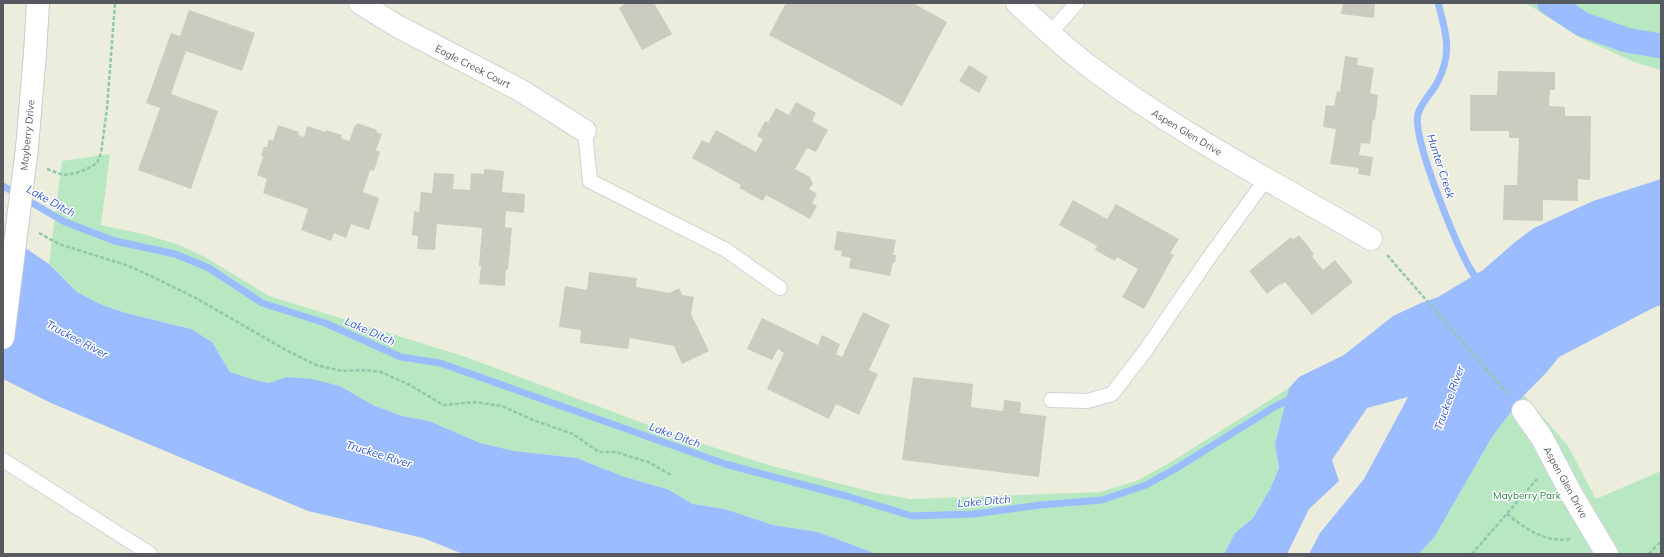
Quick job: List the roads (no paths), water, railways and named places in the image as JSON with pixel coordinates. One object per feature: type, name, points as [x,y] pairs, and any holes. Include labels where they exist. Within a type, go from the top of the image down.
[{"type":"street","name":"Mayberry Drive","points":[[3,338],[36,53],[38,3]]},
{"type":"street","name":"Eagle Creek Court","points":[[360,3],[397,26],[520,90],[585,131]]},
{"type":"street","name":"Aspen Glen Drive","points":[[1017,3],[1083,62],[1149,109],[1266,179],[1371,239]]},
{"type":"street","name":"Aspen Glen Drive","points":[[1523,411],[1542,438],[1607,554]]},
{"type":"lane","points":[[1050,34],[1077,3]]},
{"type":"lane","points":[[585,131],[590,181],[726,250],[780,288]]},
{"type":"lane","points":[[1051,400],[1088,401],[1112,394],[1145,350],[1266,179]]},
{"type":"lane","points":[[3,460],[150,554]]},
{"type":"water","name":"Truckee River","points":[[1661,179],[1661,305],[1559,357],[1546,373],[1524,395],[1492,437],[1435,536],[1419,554],[1309,554],[1320,533],[1364,479],[1408,397],[1367,408],[1332,460],[1339,481],[1309,509],[1287,554],[1224,554],[1235,533],[1253,518],[1270,489],[1279,468],[1275,444],[1289,388],[1299,377],[1344,355],[1393,316],[1438,297],[1483,270],[1515,242],[1534,228],[1593,201]]},
{"type":"water","name":"Truckee River","points":[[3,233],[49,264],[77,292],[102,305],[126,313],[191,329],[212,342],[230,372],[269,383],[286,377],[311,379],[340,386],[373,405],[402,416],[429,421],[480,443],[514,451],[577,458],[622,476],[667,489],[693,504],[725,509],[773,525],[818,532],[877,554],[463,554],[423,538],[308,511],[51,403],[3,379]]},
{"type":"waterway","name":"Hunter Creek","points":[[1438,3],[1445,33],[1445,62],[1437,83],[1420,109],[1418,114],[1418,126],[1427,165],[1444,211],[1468,266],[1480,284]]},
{"type":"waterway","points":[[1550,3],[1582,24],[1626,40],[1661,46]]},
{"type":"waterway","name":"Lake Ditch","points":[[3,186],[65,222],[115,241],[175,254],[209,268],[262,303],[325,323],[401,357],[440,363],[725,464],[846,496],[912,516],[974,514],[1040,505],[1102,500],[1146,485],[1175,469],[1276,406],[1295,397]]},
{"type":"park label","name":"Mayberry Park","points":[[1527,495]]}]
